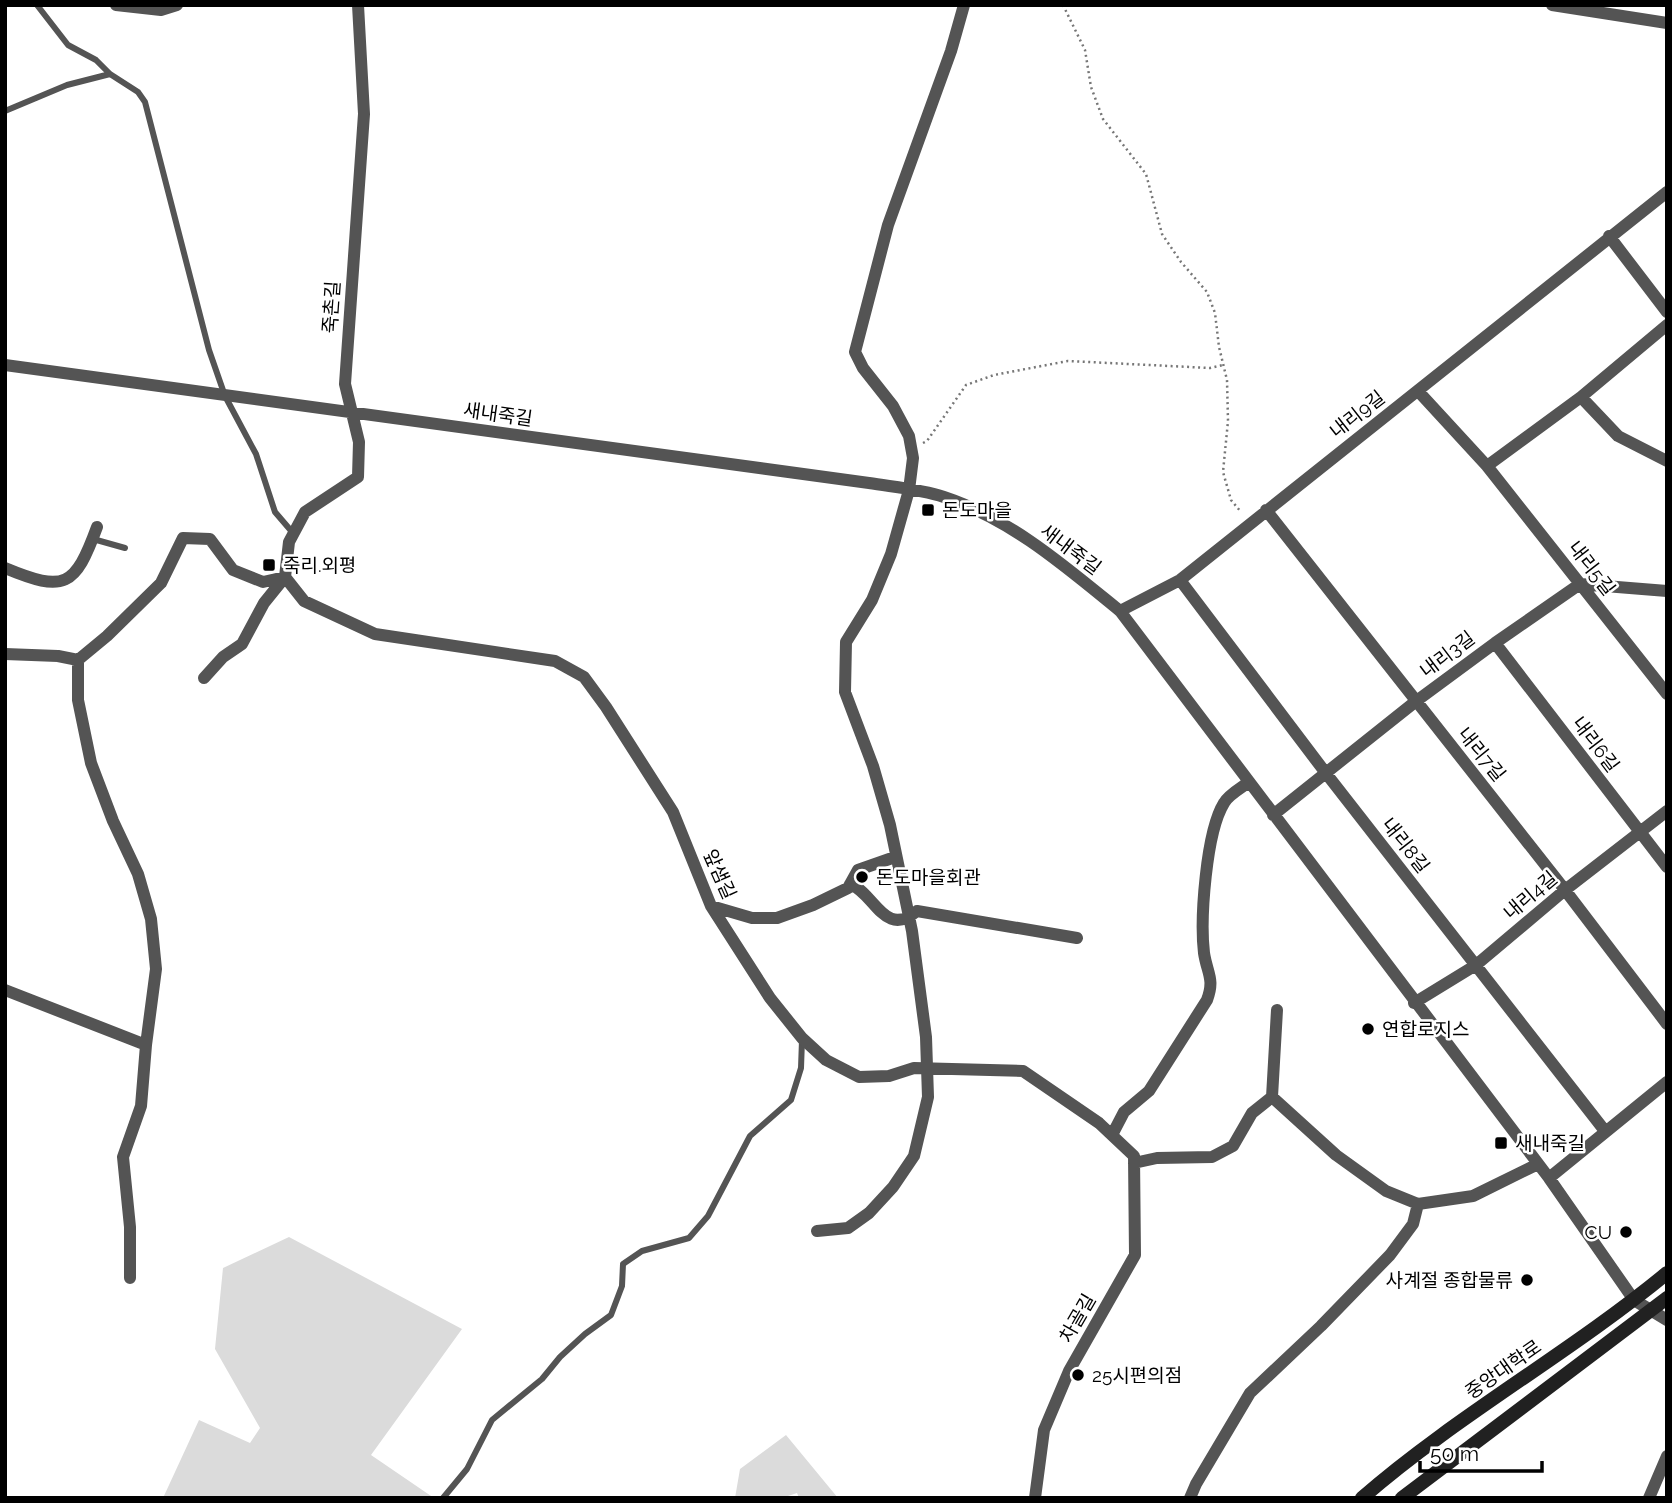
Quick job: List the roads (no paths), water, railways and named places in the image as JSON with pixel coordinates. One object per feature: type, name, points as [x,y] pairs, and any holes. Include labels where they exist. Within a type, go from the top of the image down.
[{"type":"street","points":[[116,5],[161,10],[177,5]]},
{"type":"street","name":"죽촌길","points":[[285,577],[289,542],[305,512],[358,477],[359,442],[345,384],[364,114],[358,5]]},
{"type":"street","points":[[817,1231],[848,1228],[869,1213],[900,1177],[914,1156],[928,1097],[926,1037],[909,918],[890,825],[873,766],[845,692],[846,642],[872,600],[891,554],[909,490],[913,458],[909,436],[893,406],[863,368],[855,352],[888,225],[951,51],[964,5]]},
{"type":"street","points":[[1552,5],[1667,23]]},
{"type":"street","name":"내리9길","points":[[1120,611],[1180,580],[1667,192]]},
{"type":"street","points":[[1609,236],[1667,312]]},
{"type":"street","points":[[1487,466],[1580,397],[1667,325]]},
{"type":"street","name":"새내죽길","points":[[5,365],[909,490],[943,496],[1005,524],[1068,568],[1120,611],[1549,1178],[1634,1300],[1667,1320]]},
{"type":"street","name":"내리5길","points":[[1418,391],[1487,466],[1667,694]]},
{"type":"street","points":[[1580,397],[1618,436],[1667,461]]},
{"type":"street","name":"내리7길","points":[[1266,510],[1667,1024]]},
{"type":"street","points":[[5,568],[26,576],[57,582],[67,581],[77,570],[95,533]]},
{"type":"street","points":[[78,660],[107,636],[161,583],[183,538],[210,539],[233,570],[262,582],[285,577]]},
{"type":"street","points":[[204,678],[223,657],[242,644],[264,603],[285,577]]},
{"type":"street","name":"앞샘길","points":[[285,577],[304,601],[375,634],[555,661],[584,677],[673,812],[711,906],[770,998],[802,1038],[826,1060],[859,1077],[889,1076],[914,1068],[1023,1071],[1099,1123],[1134,1160]]},
{"type":"street","name":"내리8길","points":[[1180,580],[1325,772],[1605,1131]]},
{"type":"street","points":[[1580,584],[1667,591]]},
{"type":"street","name":"내리3길","points":[[1273,815],[1415,702],[1580,584]]},
{"type":"street","name":"내리6길","points":[[1495,643],[1667,867]]},
{"type":"street","points":[[5,654],[58,656],[78,660]]},
{"type":"street","points":[[78,660],[78,700],[91,763],[113,821],[138,874],[151,919],[156,969],[141,1106],[123,1157],[130,1227],[130,1278]]},
{"type":"street","points":[[1112,1135],[1124,1112],[1150,1091],[1207,1000],[1212,986],[1204,952],[1203,909],[1209,849],[1224,802],[1249,782]]},
{"type":"street","name":"내리4길","points":[[1414,1003],[1476,965],[1565,890],[1667,811]]},
{"type":"street","points":[[711,906],[752,918],[777,918],[848,888],[858,870],[895,857]]},
{"type":"street","points":[[850,884],[859,887],[882,915],[895,920],[909,918],[917,911],[1077,938]]},
{"type":"street","points":[[5,990],[146,1045]]},
{"type":"street","points":[[1134,1160],[1212,1157],[1233,1146],[1252,1113],[1272,1097],[1277,1010]]},
{"type":"street","points":[[1549,1178],[1667,1082]]},
{"type":"street","points":[[1272,1097],[1336,1155],[1386,1191],[1418,1204],[1473,1196],[1538,1164]]},
{"type":"street","name":"차골길","points":[[1035,1498],[1044,1430],[1069,1371],[1135,1255],[1134,1160]]},
{"type":"street","points":[[1190,1498],[1250,1394],[1390,1255],[1413,1224],[1418,1204]]},
{"type":"street","name":"중앙대학로","points":[[1362,1498],[1469,1416],[1634,1300],[1667,1273]]},
{"type":"street","points":[[1402,1498],[1667,1298]]},
{"type":"street","points":[[1649,1498],[1667,1456]]},
{"type":"lane","points":[[37,5],[68,45],[96,60],[110,74],[138,92],[145,102],[209,350],[225,396],[256,454],[275,512],[293,533]]},
{"type":"lane","points":[[5,111],[67,86],[110,74]]},
{"type":"lane","points":[[95,533],[125,548]]},
{"type":"lane","points":[[443,1498],[467,1469],[492,1420],[542,1379],[559,1357],[585,1334],[611,1315],[622,1286],[623,1264],[642,1251],[689,1238],[708,1216],[750,1136],[791,1100],[801,1068],[802,1038]]},
{"type":"place","name":"돈도마을","points":[[928,510]]},
{"type":"place","name":"죽리.외평","points":[[269,565]]},
{"type":"place","name":"돈도마을회관","points":[[862,877]]},
{"type":"place","name":"연합로지스","points":[[1368,1029]]},
{"type":"place","name":"새내죽길","points":[[1501,1143]]},
{"type":"place","name":"CU","points":[[1626,1232]]},
{"type":"place","name":"사계절 종합물류","points":[[1527,1280]]},
{"type":"place","name":"25시편의점","points":[[1078,1375]]}]
